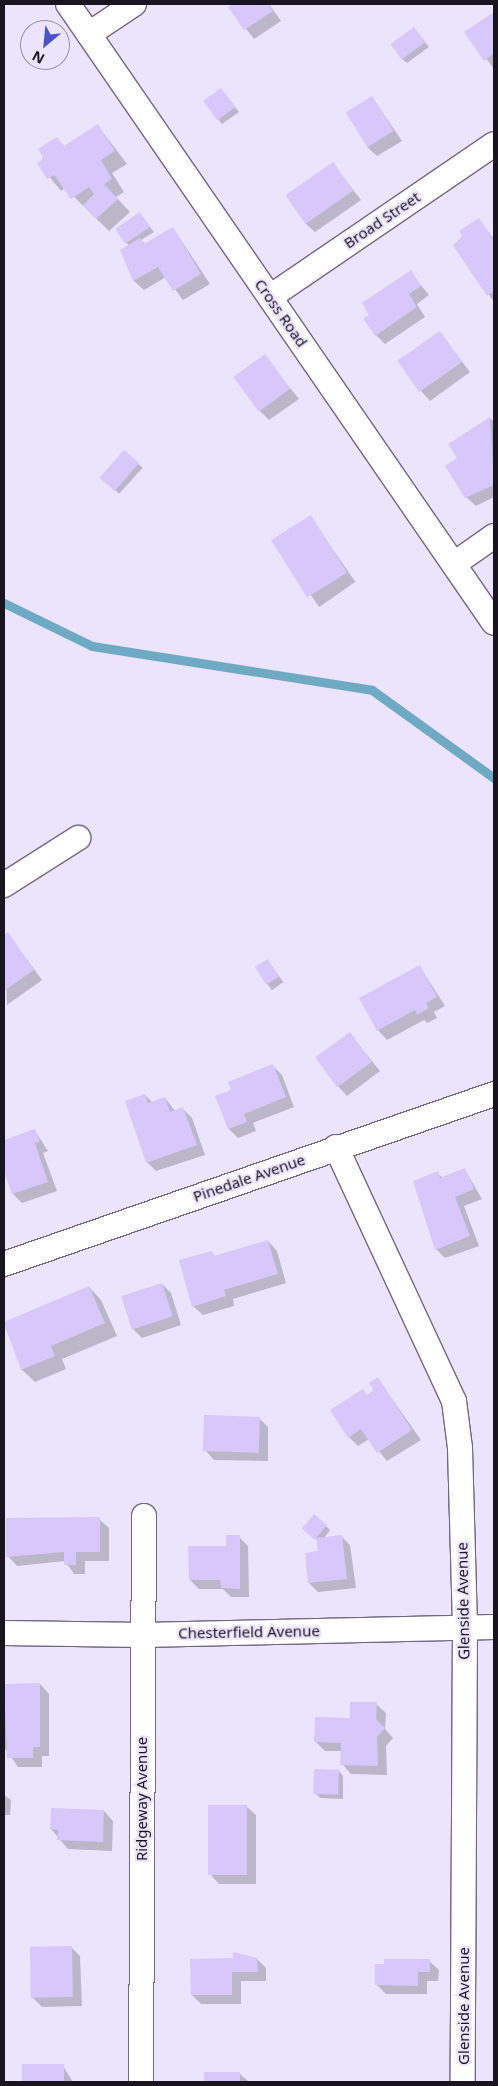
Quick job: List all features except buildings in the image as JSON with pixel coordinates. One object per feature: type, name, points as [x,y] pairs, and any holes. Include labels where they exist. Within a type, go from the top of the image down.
[{"type":"street","name":"Cross Road","points":[[68,4],[494,623]]},
{"type":"street","points":[[89,34],[134,4]]},
{"type":"street","name":"Broad Street","points":[[270,297],[494,144]]},
{"type":"street","points":[[454,564],[494,536]]},
{"type":"street","points":[[4,885],[78,838]]},
{"type":"street","name":"Pinedale Avenue","points":[[4,1264],[336,1147],[494,1094]]},
{"type":"street","name":"Glenside Avenue","points":[[336,1147],[454,1400],[460,1448],[465,1626],[463,2082]]},
{"type":"street","name":"Ridgeway Avenue","points":[[141,2082],[144,1516]]},
{"type":"street","name":"Chesterfield Avenue","points":[[4,1633],[143,1635],[465,1626],[494,1627]]},
{"type":"waterway","points":[[4,603],[92,646],[372,690],[494,778]]}]
